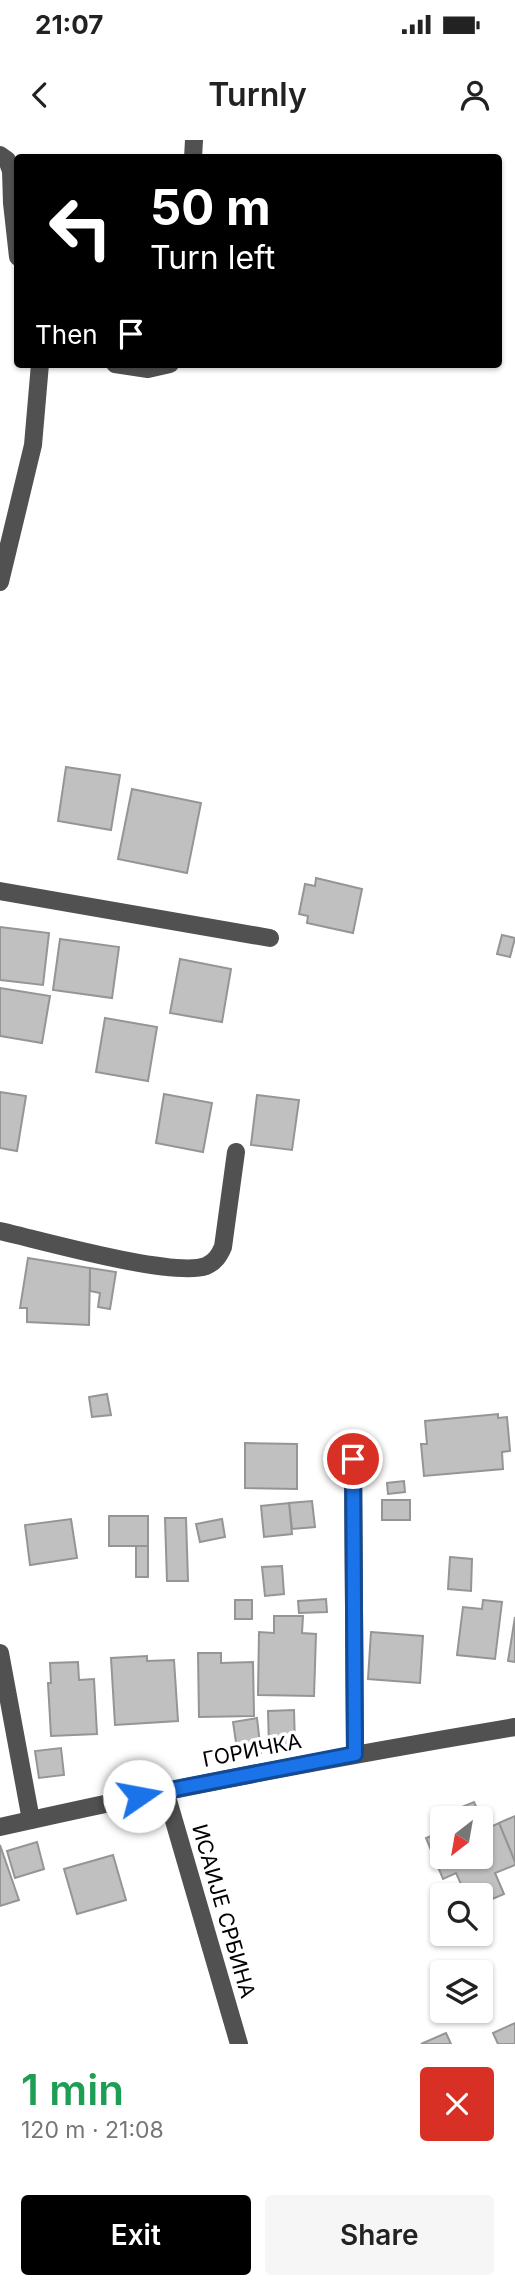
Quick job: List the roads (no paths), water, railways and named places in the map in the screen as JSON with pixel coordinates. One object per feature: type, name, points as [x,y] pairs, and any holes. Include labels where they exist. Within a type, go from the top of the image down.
[{"type":"street","points":[[0,155],[7,160],[11,171],[14,221]]},
{"type":"street","points":[[0,582],[33,444],[40,368]]},
{"type":"street","points":[[0,891],[270,938]]},
{"type":"street","points":[[0,1231],[156,1265],[192,1269],[206,1265],[218,1259],[223,1247],[236,1152]]},
{"type":"street","points":[[353,1459],[355,1754]]},
{"type":"street","points":[[0,1653],[31,1819]]},
{"type":"street","name":"ГОРИЧКА","points":[[0,1827],[165,1790],[515,1727]]},
{"type":"street","name":"ИСАИЈЕ СРБИНА","points":[[165,1790],[239,2044]]}]
